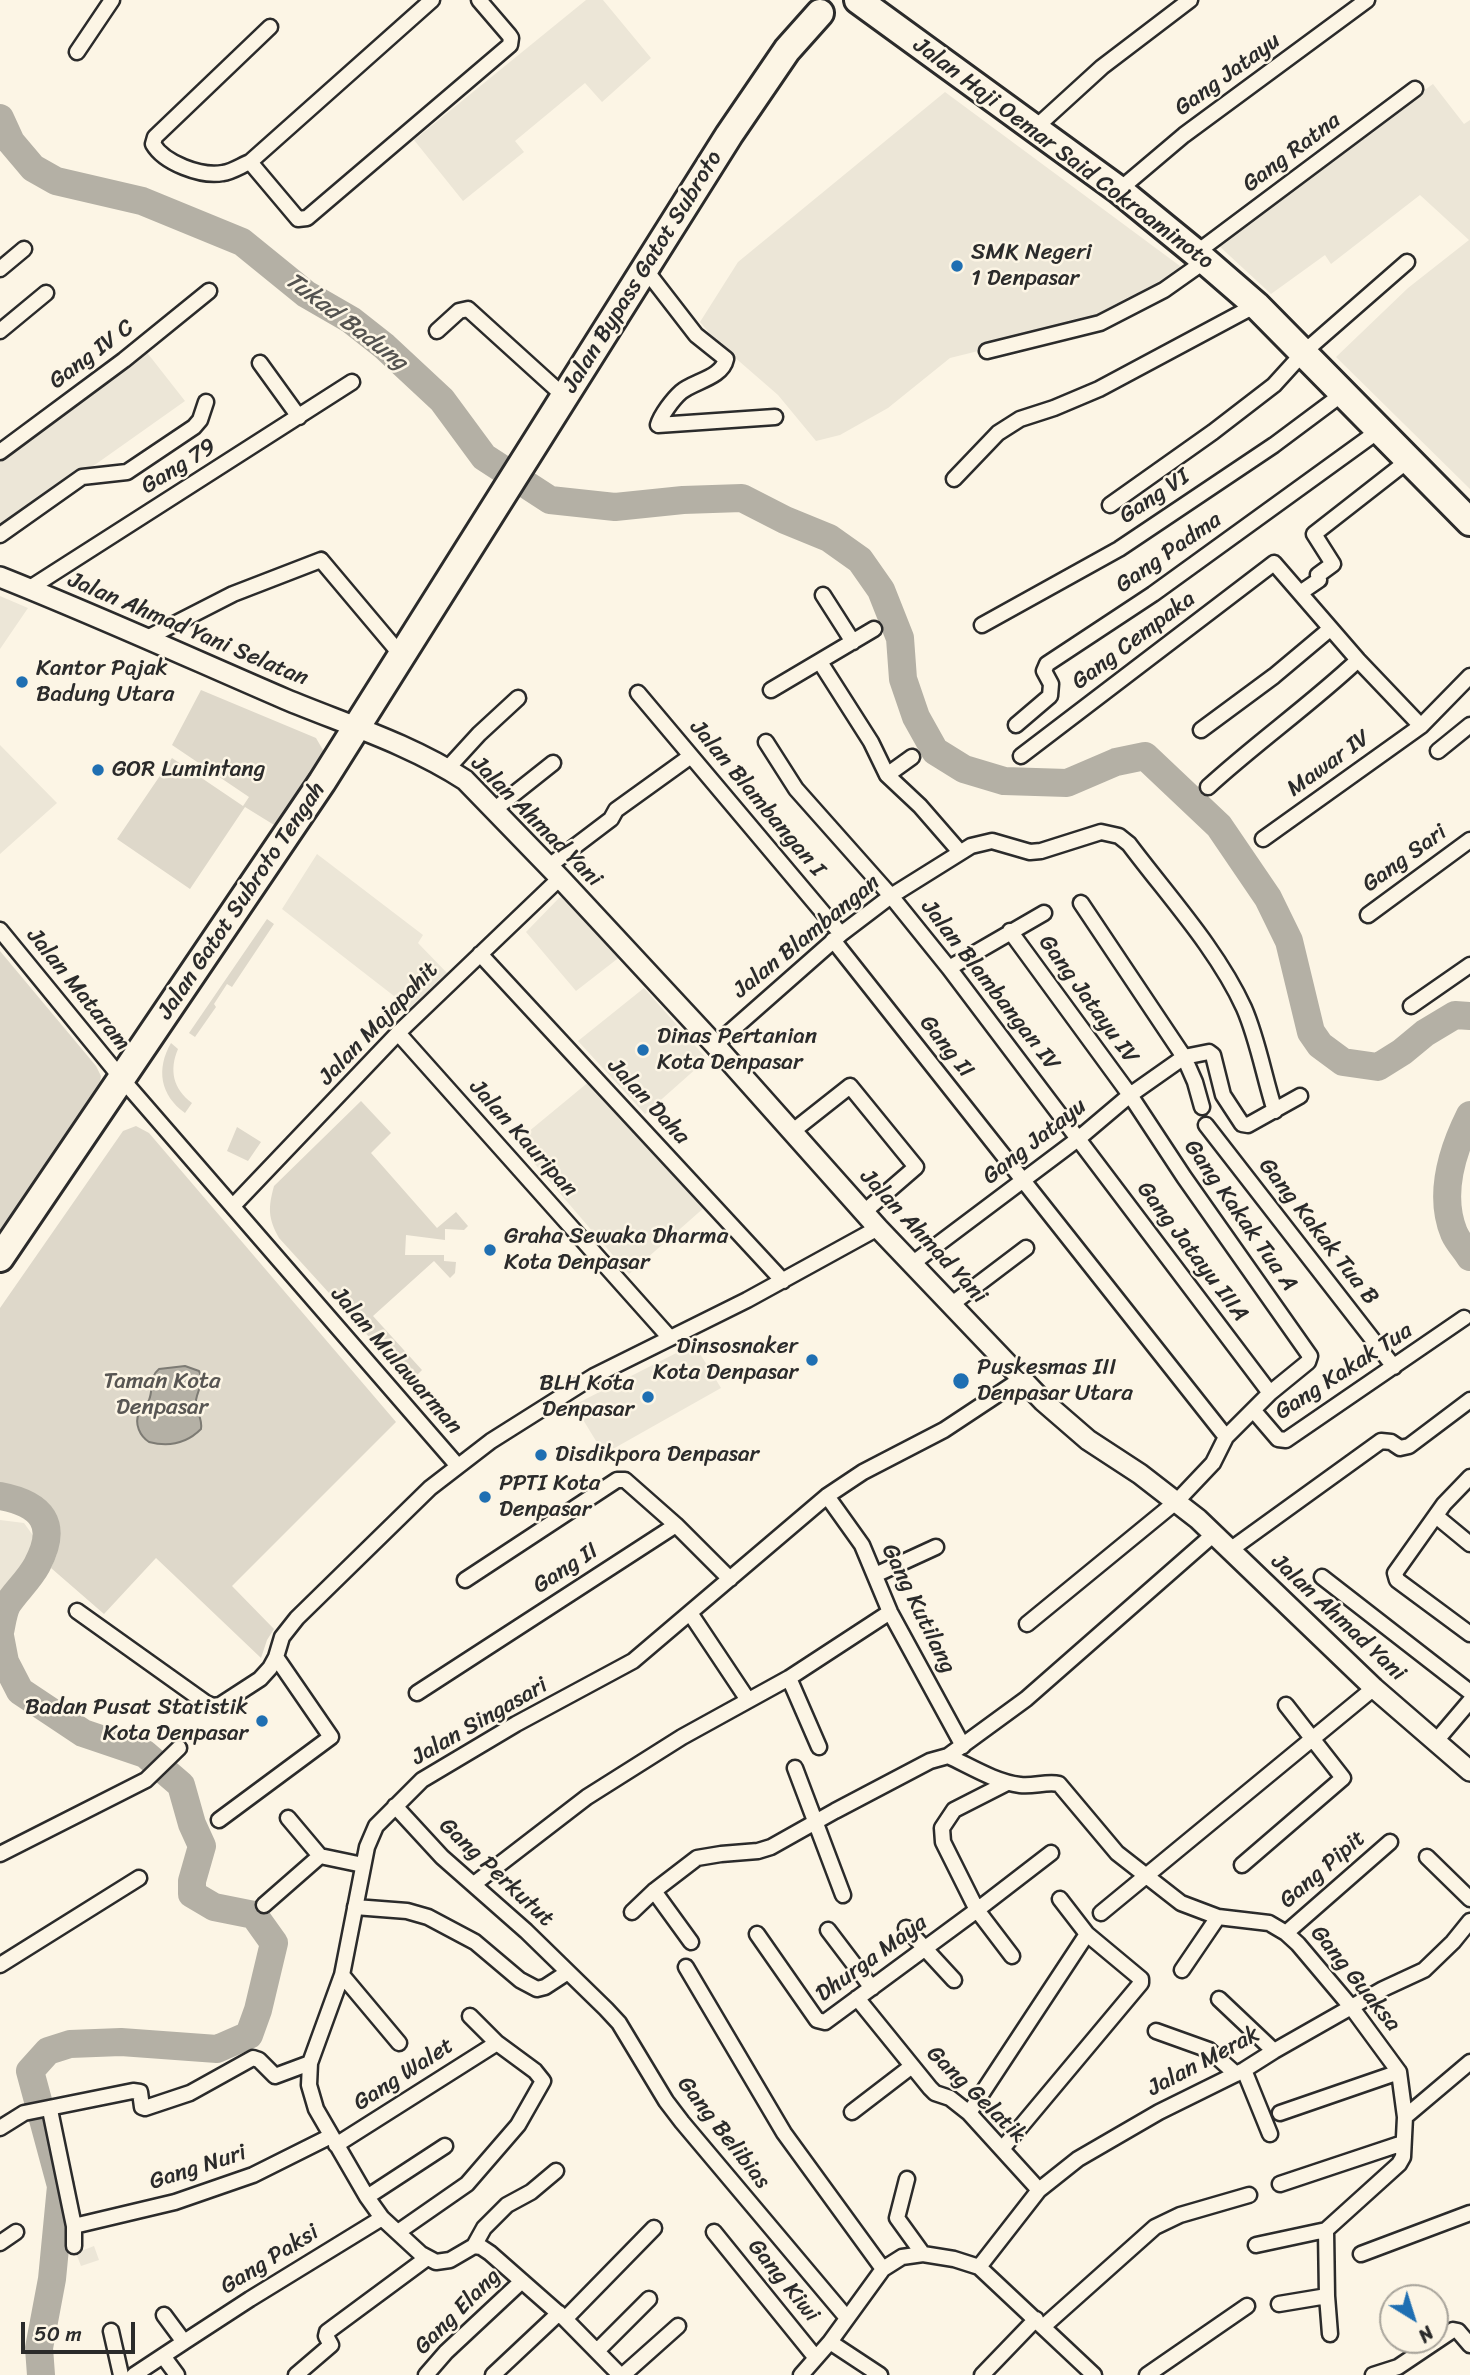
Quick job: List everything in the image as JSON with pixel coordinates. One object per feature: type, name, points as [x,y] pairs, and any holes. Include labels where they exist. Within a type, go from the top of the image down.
[{"type":"highway","points":[[815,7],[838,17],[846,13],[858,0]]},
{"type":"highway","name":"Jalan Haji Oemar Said Cokroaminoto","points":[[858,0],[1119,190],[1200,257],[1256,305],[1345,392],[1470,522]]},
{"type":"highway","name":"Jalan Bypass Gatot Subroto","points":[[475,537],[729,135],[815,7]]},
{"type":"highway","name":"Jalan Gatot Subroto Tengah","points":[[0,1258],[303,811],[475,537]]},
{"type":"main road","name":"Jalan Ahmad Yani Selatan","points":[[0,577],[356,729]]},
{"type":"main road","name":"Jalan Ahmad Yani","points":[[356,729],[392,742],[447,769],[478,791],[715,1045],[878,1228],[1021,1379],[1087,1440],[1177,1500],[1374,1688],[1470,1771]]},
{"type":"street","points":[[77,52],[111,0]]},
{"type":"street","points":[[270,27],[153,141],[159,152],[194,171],[224,173],[250,162],[432,0]]},
{"type":"street","points":[[250,162],[298,219],[307,218],[509,45],[511,38],[479,0]]},
{"type":"street","points":[[1034,129],[1102,67],[1190,0]]},
{"type":"street","name":"Gang Jatayu","points":[[1119,190],[1184,135],[1367,0]]},
{"type":"street","name":"Gang Ratna","points":[[986,351],[1100,323],[1164,290],[1200,257],[1415,89]]},
{"type":"street","points":[[0,269],[24,249]]},
{"type":"street","name":"Gang VI","points":[[1110,505],[1274,385],[1304,352],[1407,262]]},
{"type":"street","points":[[645,269],[696,335],[726,359],[724,365],[712,375],[680,393],[658,425],[775,418]]},
{"type":"street","name":"Gang IV C","points":[[0,453],[124,360],[209,291]]},
{"type":"street","points":[[0,331],[46,293]]},
{"type":"street","points":[[954,478],[998,433],[1020,419],[1055,408],[1099,389],[1256,305]]},
{"type":"street","points":[[438,331],[459,311],[468,309],[565,397]]},
{"type":"street","points":[[260,363],[299,417]]},
{"type":"street","name":"Gang 79","points":[[30,588],[352,382]]},
{"type":"street","name":"Gang VI","points":[[982,625],[1119,549],[1274,445],[1345,392]]},
{"type":"street","points":[[0,535],[82,477],[120,474],[134,469],[194,427],[200,420],[206,402]]},
{"type":"street","name":"Gang Padma","points":[[1016,725],[1050,696],[1051,684],[1044,671],[1047,664],[1153,594],[1381,429]]},
{"type":"street","points":[[1410,459],[1314,534],[1333,564],[1318,575],[1319,580],[1300,593],[1420,726]]},
{"type":"street","points":[[145,639],[233,594],[321,560],[401,655]]},
{"type":"street","name":"Gang Cempaka","points":[[1021,756],[1274,563],[1300,593]]},
{"type":"street","points":[[823,595],[853,642]]},
{"type":"street","points":[[771,690],[874,629]]},
{"type":"street","points":[[1201,730],[1274,676],[1330,629]]},
{"type":"street","points":[[1208,787],[1239,758],[1319,696],[1358,660]]},
{"type":"street","points":[[820,663],[871,742],[887,775],[920,806],[960,852]]},
{"type":"street","name":"Mawar IV","points":[[1263,839],[1420,726],[1470,676]]},
{"type":"street","name":"Jalan Blambangan I","points":[[639,693],[837,937]]},
{"type":"street","points":[[447,769],[479,734],[518,698]]},
{"type":"street","points":[[1438,751],[1470,724]]},
{"type":"street","name":"Jalan Blambangan IV","points":[[766,742],[796,789],[891,896],[1078,1139]]},
{"type":"street","name":"Jalan Majapahit","points":[[233,1206],[398,1034],[480,954],[554,872],[611,819],[616,810],[691,756]]},
{"type":"street","points":[[887,775],[912,757]]},
{"type":"street","points":[[495,809],[552,763]]},
{"type":"street","name":"Jalan Blambangan","points":[[715,1045],[837,937],[891,896],[960,852],[981,842],[992,841],[1030,852],[1053,848],[1101,831],[1119,836],[1129,844],[1228,975],[1252,1028],[1263,1076],[1275,1111]]},
{"type":"street","name":"Gang Sari","points":[[1368,915],[1470,840]]},
{"type":"street","points":[[1081,903],[1184,1057],[1202,1107]]},
{"type":"street","points":[[949,968],[1044,913]]},
{"type":"street","name":"Jalan Mataram","points":[[0,930],[122,1079]]},
{"type":"street","name":"Gang Jatayu IV","points":[[1010,931],[1130,1095]]},
{"type":"street","name":"Gang II","points":[[837,937],[1022,1182],[1226,1437]]},
{"type":"street","name":"Jalan Daha","points":[[480,954],[783,1281]]},
{"type":"street","points":[[1412,1006],[1470,965]]},
{"type":"street","name":"Jalan Kauripan","points":[[398,1034],[670,1338]]},
{"type":"street","points":[[1184,1057],[1211,1052],[1217,1065],[1223,1095],[1244,1125],[1300,1096]]},
{"type":"street","name":"Gang Jatayu","points":[[913,1263],[1078,1139],[1130,1095],[1184,1057]]},
{"type":"street","name":"Jalan Mulawarman","points":[[122,1079],[457,1465],[594,1376],[783,1281],[878,1228]]},
{"type":"street","points":[[793,1131],[850,1086],[916,1167],[864,1212]]},
{"type":"street","name":"Gang Kakak Tua A","points":[[1130,1095],[1184,1177],[1309,1352],[1308,1362]]},
{"type":"street","name":"Gang Kakak Tua B","points":[[1206,1125],[1394,1367]]},
{"type":"street","name":"Gang Jatayu IIIA","points":[[1078,1139],[1270,1393]]},
{"type":"street","points":[[952,1304],[1026,1248]]},
{"type":"street","name":"Gang Kakak Tua","points":[[1254,1411],[1278,1439],[1286,1440],[1464,1318]]},
{"type":"street","name":"Gang Kakak Tua","points":[[1027,1624],[1177,1500],[1213,1463],[1226,1437],[1270,1393],[1308,1362]]},
{"type":"street","name":"Jalan Singasari","points":[[474,2246],[444,2262],[436,2262],[382,2218],[333,2141],[309,2085],[310,2063],[342,1975],[363,1865],[376,1826],[422,1780],[516,1724],[633,1661],[827,1496],[863,1472],[944,1430],[1021,1379]]},
{"type":"street","points":[[1230,1550],[1381,1441],[1400,1447],[1409,1446],[1470,1400]]},
{"type":"street","points":[[77,1611],[213,1706],[226,1702],[260,1679],[276,1657],[282,1637],[292,1623],[457,1465]]},
{"type":"street","points":[[1470,1477],[1436,1516],[1397,1568],[1395,1577],[1470,1634]]},
{"type":"street","points":[[465,1580],[617,1480],[625,1480],[676,1525],[730,1579]]},
{"type":"street","name":"Gang Kutilang","points":[[827,1496],[862,1545],[890,1612],[963,1746]]},
{"type":"street","points":[[1436,1516],[1470,1544]]},
{"type":"street","name":"Gang II","points":[[417,1693],[676,1525]]},
{"type":"street","points":[[632,1912],[696,1858],[771,1847],[815,1821],[963,1746],[1026,1699],[1214,1534]]},
{"type":"street","points":[[875,1575],[936,1547]]},
{"type":"street","points":[[1322,1577],[1470,1692]]},
{"type":"street","points":[[474,1884],[587,1797],[682,1737],[789,1678],[890,1612]]},
{"type":"street","points":[[690,1613],[748,1700]]},
{"type":"street","points":[[219,1820],[331,1737],[276,1657]]},
{"type":"street","points":[[789,1678],[820,1747]]},
{"type":"street","points":[[1101,1913],[1374,1688]]},
{"type":"street","points":[[1436,1741],[1470,1700]]},
{"type":"street","points":[[1242,1865],[1343,1778],[1286,1705]]},
{"type":"street","points":[[0,1853],[151,1776],[175,1754]]},
{"type":"street","name":"Gang Guaksa","points":[[947,1756],[1007,1783],[1040,1786],[1053,1782],[1062,1786],[1117,1853],[1147,1877],[1181,1903],[1218,1917],[1269,1923],[1286,1933],[1352,2008],[1399,2073],[1405,2117],[1403,2157],[1399,2164],[1326,2230]]},
{"type":"street","points":[[795,1768],[843,1895]]},
{"type":"street","points":[[1007,1783],[954,1810],[942,1828],[943,1842],[977,1910],[1012,1956]]},
{"type":"street","name":"Gang Perkutut","points":[[395,1806],[442,1857],[568,1972]]},
{"type":"street","points":[[288,1818],[320,1856],[363,1865]]},
{"type":"street","name":"Gang Pipit","points":[[1286,1933],[1390,1842]]},
{"type":"street","name":"Dhurga Maya","points":[[757,1934],[819,2022],[825,2022],[1051,1853]]},
{"type":"street","points":[[264,1905],[320,1856]]},
{"type":"street","points":[[1427,1857],[1470,1899]]},
{"type":"street","points":[[0,1965],[139,1878]]},
{"type":"street","points":[[654,1891],[691,1942]]},
{"type":"street","points":[[1002,2149],[1141,1983],[1141,1979],[1087,1934],[1060,1899]]},
{"type":"street","points":[[355,1908],[407,1911],[428,1917],[475,1942],[520,1980],[537,1989],[568,1972]]},
{"type":"street","points":[[1182,1970],[1218,1917]]},
{"type":"street","name":"Jalan Merak","points":[[979,2267],[1039,2190],[1078,2159],[1130,2128],[1240,2072],[1383,1989],[1424,1970],[1470,1921]]},
{"type":"street","points":[[906,1928],[954,1980]]},
{"type":"street","points":[[828,1930],[872,1988]]},
{"type":"street","points":[[969,2113],[1087,1934]]},
{"type":"street","points":[[686,1967],[784,2133],[883,2269]]},
{"type":"street","name":"Gang Belibias","points":[[568,1972],[620,2024],[674,2112],[847,2318]]},
{"type":"street","points":[[342,1975],[399,2043]]},
{"type":"street","name":"Gang Gelatik","points":[[857,1998],[934,2092],[950,2098],[969,2113],[1039,2190]]},
{"type":"street","points":[[1219,1999],[1274,2050]]},
{"type":"street","points":[[398,2232],[467,2184],[518,2125],[543,2081],[536,2071],[496,2043],[470,2016]]},
{"type":"street","points":[[1156,2031],[1209,2050],[1240,2072],[1270,2134]]},
{"type":"street","name":"Gang Walet","points":[[333,2141],[496,2043]]},
{"type":"street","points":[[0,2128],[17,2117],[138,2090],[144,2108],[190,2093],[253,2058],[259,2060],[275,2076],[310,2063]]},
{"type":"street","points":[[1405,2117],[1470,2062]]},
{"type":"street","points":[[852,2112],[912,2066]]},
{"type":"street","points":[[1280,2113],[1399,2073]]},
{"type":"street","points":[[41,2111],[74,2226],[74,2246]]},
{"type":"street","name":"Gang Nuri","points":[[74,2226],[175,2202],[253,2175],[333,2141]]},
{"type":"street","points":[[1280,2184],[1404,2143]]},
{"type":"street","points":[[367,2197],[445,2146]]},
{"type":"street","points":[[556,2171],[531,2192],[507,2205],[484,2228],[474,2246],[490,2253],[562,2316],[621,2375],[678,2326]]},
{"type":"street","points":[[907,2179],[897,2218],[923,2254]]},
{"type":"street","points":[[982,2375],[1040,2322],[1155,2227],[1180,2215],[1249,2195]]},
{"type":"street","points":[[1361,2254],[1470,2213]]},
{"type":"street","name":"Gang Paksi","points":[[134,2375],[250,2299],[382,2218]]},
{"type":"street","points":[[493,2375],[562,2316],[654,2228]]},
{"type":"street","points":[[1256,2245],[1326,2230],[1327,2296],[1331,2334]]},
{"type":"street","points":[[0,2243],[16,2232]]},
{"type":"street","name":"Gang Kiwi","points":[[714,2232],[816,2358]]},
{"type":"street","points":[[802,2375],[830,2342],[883,2269],[902,2257],[923,2254],[954,2259],[979,2267],[1094,2375]]},
{"type":"street","points":[[296,2375],[331,2345],[326,2336],[327,2332],[428,2258]]},
{"type":"street","name":"Gang Elang","points":[[426,2375],[446,2352],[522,2281]]},
{"type":"street","points":[[1279,2304],[1327,2296]]},
{"type":"street","points":[[597,2351],[649,2300]]},
{"type":"street","points":[[1147,2375],[1247,2306]]},
{"type":"street","points":[[164,2315],[184,2342]]},
{"type":"street","points":[[1373,2375],[1398,2367],[1453,2330],[1458,2330],[1470,2345]]},
{"type":"street","points":[[111,2331],[121,2375]]},
{"type":"street","points":[[830,2342],[880,2375]]},
{"type":"street","points":[[163,2356],[177,2375]]},
{"type":"shaded area","points":[[586,0],[603,0],[651,58],[602,102],[585,83],[515,141],[524,152],[463,201],[414,140]]},
{"type":"shaded area","points":[[1433,84],[1464,124],[1470,120],[1470,489],[1336,357],[1408,288],[1469,240],[1420,195],[1331,264],[1325,255],[1271,294],[1217,244],[1284,191]]},
{"type":"shaded area","name":"SMK Negeri 1 Denpasar","points":[[945,92],[1184,269],[1126,309],[1091,323],[950,358],[888,408],[840,435],[816,441],[778,395],[717,342],[700,322],[738,262]]},
{"type":"shaded area","points":[[145,350],[185,401],[0,532],[0,458]]},
{"type":"shaded area","points":[[0,596],[28,608],[0,649]]},
{"type":"shaded area","points":[[0,745],[57,803],[0,854]]},
{"type":"shaded area","points":[[317,854],[423,935],[418,943],[448,974],[412,1010],[282,909]]},
{"type":"shaded area","points":[[565,896],[621,956],[576,991],[526,932],[559,898]]},
{"type":"shaded area","name":"Dinas Pertanian Kota Denpasar","points":[[644,988],[707,1059],[645,1114],[578,1041]]},
{"type":"shaded area","points":[[591,1080],[706,1206],[629,1274],[516,1142]]},
{"type":"shaded area","name":"BLH Kota Denpasar","points":[[694,1344],[721,1388],[604,1454],[574,1405]]},
{"type":"shaded area","points":[[185,1366],[199,1371],[201,1375],[196,1404],[201,1429],[176,1443],[149,1442],[141,1433],[137,1421],[139,1413],[149,1400],[152,1380],[159,1369]]},
{"type":"shaded area","points":[[0,1520],[24,1523],[37,1541],[37,1549],[32,1564],[0,1610]]},
{"type":"shaded area","points":[[94,2246],[99,2260],[81,2266],[76,2253]]},
{"type":"green space","points":[[201,690],[316,738],[323,750],[322,763],[279,828],[245,807],[190,889],[117,839],[172,758],[243,806],[249,797],[172,745]]},
{"type":"green space","points":[[267,919],[274,924],[232,987],[227,984],[214,1004],[216,1007],[195,1037],[189,1033]]},
{"type":"green space","points":[[0,951],[96,1066],[101,1076],[99,1089],[0,1233]]},
{"type":"green space","points":[[171,1043],[178,1049],[174,1079],[181,1092],[192,1103],[185,1113],[170,1098],[163,1081],[163,1062]]},
{"type":"green space","points":[[361,1101],[391,1133],[371,1153],[437,1228],[456,1212],[468,1226],[464,1230],[445,1229],[445,1240],[406,1235],[405,1255],[444,1255],[444,1261],[456,1262],[455,1273],[450,1278],[434,1261],[373,1316],[422,1370],[410,1382],[279,1238],[271,1219],[274,1186]]},
{"type":"green space","name":"Taman Kota Denpasar","points":[[136,1126],[149,1133],[396,1422],[232,1586],[274,1629],[261,1658],[156,1558],[104,1614],[51,1568],[59,1538],[51,1513],[30,1495],[0,1487],[0,1308],[123,1131]]},
{"type":"green space","points":[[237,1127],[261,1142],[248,1161],[227,1151]]},
{"type":"waterway","name":"Tukad Badung","points":[[0,118],[11,142],[33,168],[56,181],[142,201],[242,242],[306,294],[351,320],[384,346],[442,400],[484,457],[550,500],[615,507],[683,500],[742,498],[829,538],[860,560],[881,590],[900,638],[903,679],[916,717],[935,751],[964,769],[1004,781],[1067,783],[1116,762],[1145,756],[1219,826],[1268,898],[1289,941],[1311,1032],[1320,1045],[1343,1062],[1378,1067],[1455,1015],[1470,1016]]},
{"type":"waterway","name":"Tukad Badung","points":[[1470,1115],[1453,1158],[1447,1188],[1449,1218],[1457,1239],[1470,1257]]},
{"type":"waterway","points":[[0,1496],[27,1504],[42,1518],[46,1527],[43,1551],[37,1565],[7,1605],[0,1632]]},
{"type":"waterway","points":[[0,1636],[5,1662],[20,1691],[83,1733],[145,1754],[181,1785],[192,1824],[202,1846],[192,1881],[192,1894],[214,1907],[254,1915],[274,1943],[258,2010],[249,2035],[217,2049],[121,2042],[70,2044],[48,2051],[30,2071],[61,2186],[52,2279],[39,2348],[41,2375]]},
{"type":"place","name":"SMK Negeri 1 Denpasar","points":[[957,266]]},
{"type":"place","name":"Kantor Pajak Badung Utara","points":[[22,682]]},
{"type":"place","name":"GOR Lumintang","points":[[98,770]]},
{"type":"place","name":"Dinas Pertanian Kota Denpasar","points":[[643,1050]]},
{"type":"place","name":"Graha Sewaka Dharma Kota Denpasar","points":[[490,1250]]},
{"type":"place","name":"Dinsosnaker Kota Denpasar","points":[[812,1360]]},
{"type":"place","name":"Puskesmas III Denpasar Utara","points":[[961,1381]]},
{"type":"place","name":"BLH Kota Denpasar","points":[[648,1397]]},
{"type":"place","name":"Disdikpora Denpasar","points":[[541,1455]]},
{"type":"place","name":"PPTI Kota Denpasar","points":[[485,1497]]},
{"type":"place","name":"Badan Pusat Statistik Kota Denpasar","points":[[262,1721]]}]
